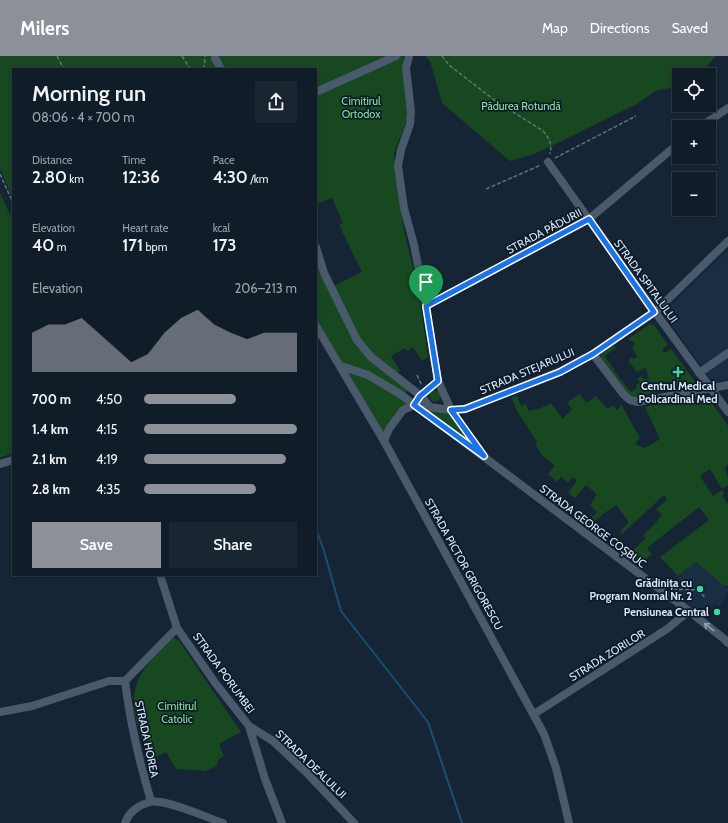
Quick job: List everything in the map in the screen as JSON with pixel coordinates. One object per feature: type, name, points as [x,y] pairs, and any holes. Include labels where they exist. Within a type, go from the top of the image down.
[{"type":"street","points":[[317,92],[396,56]]},
{"type":"street","name":"STRADA GEORGE COȘBUC","points":[[409,56],[406,68],[411,112],[410,124],[401,150],[398,166],[404,208],[414,246],[426,306],[438,381],[451,410],[484,456]]},
{"type":"street","points":[[215,58],[220,68]]},
{"type":"street","points":[[710,120],[728,108]]},
{"type":"street","name":"STRADA PĂDURII","points":[[426,306],[589,219],[672,149]]},
{"type":"street","name":"STRADA SPITALULUI","points":[[548,162],[654,312],[728,412]]},
{"type":"street","name":"STRADA STEJARULUI","points":[[414,405],[451,410],[465,409],[560,372],[593,354],[654,312],[726,246]]},
{"type":"street","points":[[317,250],[324,273],[357,340],[371,357],[423,394],[430,407]]},
{"type":"street","name":"STRADA PICTOR GRIGORESCU","points":[[317,328],[384,441],[534,714],[544,734],[556,768],[569,823]]},
{"type":"street","points":[[699,373],[728,353]]},
{"type":"street","points":[[593,354],[624,395],[630,400],[638,402],[728,385]]},
{"type":"street","name":"STRADA GEORGE COȘBUC","points":[[341,366],[368,375],[400,394],[689,611],[728,643]]},
{"type":"street","points":[[384,441],[389,430],[403,410],[414,405],[423,394],[438,381]]},
{"type":"street","points":[[0,464],[12,460]]},
{"type":"street","name":"STRADA PORUMBEI","points":[[160,576],[177,628],[216,684],[249,726],[265,779],[282,823]]},
{"type":"street","name":"STRADA ZORILOR","points":[[534,714],[668,629],[689,611]]},
{"type":"street","points":[[0,712],[32,706],[109,681],[125,681],[177,628]]},
{"type":"street","name":"STRADA HOREA","points":[[125,681],[139,761],[151,801]]},
{"type":"street","name":"STRADA DEALULUI","points":[[249,726],[273,741],[318,784],[354,823]]},
{"type":"street","points":[[125,823],[129,814],[134,809],[151,801],[170,804],[223,823]]},
{"type":"path","points":[[56,56],[63,68]]},
{"type":"path","points":[[182,56],[189,68]]},
{"type":"path","points":[[204,68],[205,56]]},
{"type":"path","points":[[442,56],[449,66],[493,99],[543,131],[549,138],[551,147],[548,162]]},
{"type":"path","points":[[486,189],[548,162],[636,116]]},
{"type":"path","points":[[0,174],[12,201]]},
{"type":"path","points":[[417,375],[423,394]]},
{"type":"path","points":[[672,589],[695,590],[704,596],[703,597]]},
{"type":"shaded area","points":[[728,250],[728,379],[713,382],[663,313]]},
{"type":"shaded area","name":"Grădinița cu Program Normal Nr. 2","points":[[696,562],[728,589],[725,599],[719,607],[714,603],[703,616],[667,586]]},
{"type":"green space","name":"Cimitirul Ortodox","points":[[0,56],[403,56],[408,116],[394,154],[403,226],[418,289],[428,357],[422,361],[413,347],[407,351],[405,348],[391,356],[400,370],[397,374],[367,351],[359,340],[334,286],[362,272],[339,225],[343,223],[332,198],[317,204],[317,68],[12,68],[12,197],[0,169]]},
{"type":"green space","name":"Pădurea Rotundă","points":[[425,56],[716,56],[705,68],[672,68],[672,88],[657,90],[637,104],[543,150],[510,161],[442,103],[430,61]]},
{"type":"green space","points":[[0,193],[12,219],[12,453],[0,458]]},
{"type":"green space","points":[[317,248],[357,340],[410,387],[403,396],[414,405],[403,410],[384,441],[317,328]]},
{"type":"green space","points":[[650,324],[654,325],[668,345],[662,349],[664,353],[671,349],[697,384],[636,397],[637,398],[632,397],[627,393],[601,359],[601,354],[614,345],[616,348],[605,357],[631,392],[637,388],[636,386],[640,382],[637,379],[641,376],[645,380],[649,377],[645,367],[638,372],[628,360],[632,357],[633,359],[637,357],[632,347],[635,345],[633,341],[628,339]]},
{"type":"green space","points":[[435,390],[439,392],[441,396],[439,400],[435,402],[431,400],[429,396],[431,392]]},
{"type":"green space","points":[[705,393],[728,426],[728,464],[725,468],[728,478],[728,485],[722,489],[710,469],[700,476],[713,496],[722,490],[724,493],[722,496],[728,504],[728,586],[723,585],[696,562],[678,576],[660,557],[709,520],[699,507],[647,548],[652,554],[638,565],[627,556],[646,538],[643,535],[662,515],[656,509],[667,500],[664,495],[622,534],[620,532],[629,522],[616,505],[590,526],[587,523],[597,512],[590,505],[597,494],[586,485],[575,498],[568,493],[577,480],[572,477],[568,483],[561,477],[557,482],[548,474],[555,466],[543,456],[535,444],[537,442],[519,414],[511,398],[517,396],[521,406],[526,404],[529,411],[541,408],[551,403],[563,419],[572,409],[567,403],[579,394],[587,403],[596,396],[608,409],[613,405],[617,410],[621,404],[640,438],[635,444],[645,448],[660,439],[645,407]]},
{"type":"green space","points":[[414,405],[451,410],[483,456]]},
{"type":"green space","name":"Cimitirul Catolic","points":[[173,637],[179,641],[241,732],[219,744],[224,756],[218,760],[217,766],[205,771],[176,769],[166,752],[150,760],[137,722],[134,703],[137,683],[143,671]]},
{"type":"waterway","points":[[317,532],[341,611],[428,722],[462,823]]},
{"type":"place","name":"Centrul Medical Policardinal Med","points":[[678,372]]},
{"type":"place","name":"Grădinița cu Program Normal Nr. 2","points":[[700,589]]},
{"type":"place","name":"Pensiunea Central","points":[[717,612]]},
{"type":"route","points":[[589,219],[654,312],[593,354],[560,372],[465,409],[451,410],[484,456],[414,405],[420,396],[438,381],[426,306],[589,219]]}]
